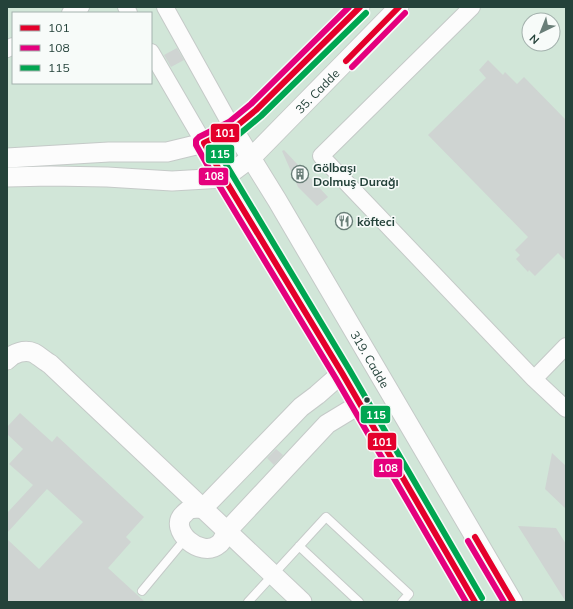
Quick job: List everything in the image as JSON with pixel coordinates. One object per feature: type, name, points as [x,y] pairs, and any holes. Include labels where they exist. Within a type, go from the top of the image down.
[{"type":"street","points":[[72,12],[81,7]]},
{"type":"street","points":[[165,7],[233,129]]},
{"type":"street","points":[[7,158],[109,152],[167,152],[204,144],[233,129],[256,110],[360,7]]},
{"type":"street","name":"35. Cadde","points":[[224,178],[251,158],[399,7]]},
{"type":"street","points":[[472,7],[322,156],[534,379],[566,409]]},
{"type":"street","points":[[152,54],[224,178],[342,373],[476,602]]},
{"type":"street","name":"319. Cadde","points":[[233,129],[277,200],[513,602]]},
{"type":"street","points":[[7,177],[107,177],[172,181],[224,178]]},
{"type":"street","points":[[534,379],[566,346]]},
{"type":"street","points":[[7,360],[21,352],[33,353],[50,364],[302,602]]},
{"type":"street","points":[[342,373],[301,407],[210,501],[202,508],[192,508],[183,514],[179,521],[180,530],[186,538],[198,547],[211,549],[218,545],[223,540],[226,531],[327,424],[360,404]]},
{"type":"lane","points":[[248,602],[272,574],[326,517],[409,594],[402,602]]},
{"type":"lane","points":[[142,591],[186,538]]},
{"type":"lane","points":[[299,546],[359,602]]},
{"type":"green space","points":[[7,7],[566,7],[566,602],[7,602]]},
{"type":"building","points":[[177,48],[184,60],[171,67],[164,55]]},
{"type":"building","points":[[488,60],[503,75],[505,72],[517,84],[524,77],[566,120],[566,261],[558,253],[535,276],[529,270],[528,272],[516,259],[520,255],[515,250],[528,237],[428,135],[486,78],[479,70]]},
{"type":"building","name":"Gölbaşı Dolmuş Durağı","points":[[284,150],[328,197],[317,206],[298,187],[282,151]]},
{"type":"building","points":[[20,413],[52,442],[57,436],[144,517],[126,537],[131,542],[108,568],[145,602],[7,602],[7,539],[39,569],[83,522],[47,489],[7,533],[7,513],[33,485],[9,464],[23,449],[7,434],[7,427]]},
{"type":"building","points":[[276,449],[283,455],[274,465],[267,458]]},
{"type":"building","points":[[552,453],[566,466],[566,509],[545,489]]},
{"type":"building","points":[[518,526],[556,528],[566,544],[566,602]]},
{"type":"transit line","name":"108","points":[[349,7],[251,104],[229,122],[199,137],[196,140],[196,145],[335,377],[466,602]]},
{"type":"transit line","name":"101","points":[[360,7],[256,110],[233,129],[204,143],[342,373],[475,602]]},
{"type":"transit line","name":"101","points":[[346,61],[399,7]]},
{"type":"transit line","name":"115","points":[[366,13],[261,116],[237,136],[215,146],[349,369],[482,598]]},
{"type":"transit line","name":"108","points":[[352,67],[405,13]]},
{"type":"transit line","name":"101","points":[[475,537],[513,602]]},
{"type":"transit line","name":"108","points":[[468,541],[504,602]]},
{"type":"place","name":"Gölbaşı Dolmuş Durağı","points":[[300,174]]},
{"type":"place","name":"köfteci","points":[[344,221]]}]
